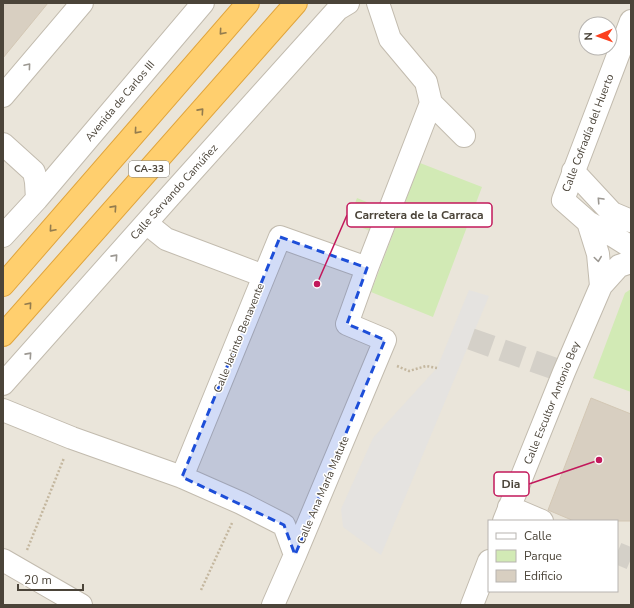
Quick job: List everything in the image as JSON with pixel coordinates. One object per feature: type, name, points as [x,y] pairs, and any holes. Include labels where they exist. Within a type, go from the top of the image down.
[{"type":"highway","name":"CA-33","points":[[3,286],[248,3]]},
{"type":"highway","name":"CA-33","points":[[3,335],[296,3]]},
{"type":"street","points":[[3,96],[82,3]]},
{"type":"street","name":"Avenida de Carlos III","points":[[3,236],[37,199],[203,3]]},
{"type":"street","name":"Calle Servando Camúñez","points":[[3,384],[338,10],[348,3]]},
{"type":"street","points":[[378,3],[390,40],[426,82],[431,103],[464,136]]},
{"type":"street","name":"Calle Cofradía del Huerto","points":[[588,222],[563,200],[631,21]]},
{"type":"street","name":"Calle Ana María Matute","points":[[295,555],[386,340],[347,324],[367,268],[431,103]]},
{"type":"street","points":[[3,144],[34,172],[37,199]]},
{"type":"street","points":[[573,172],[612,213],[631,221]]},
{"type":"street","points":[[588,222],[623,242]]},
{"type":"street","points":[[588,222],[598,254],[601,286]]},
{"type":"street","name":"Calle Jacinto Benavente","points":[[146,223],[166,239],[264,276],[182,478]]},
{"type":"street","points":[[264,276],[280,237],[367,268]]},
{"type":"street","points":[[601,286],[619,266],[631,262]]},
{"type":"street","name":"Calle Escultor Antonio Bey","points":[[507,514],[564,372],[601,286]]},
{"type":"street","name":"Calle Ana María Matute","points":[[3,410],[72,438],[182,478],[241,503],[284,525],[295,555]]},
{"type":"street","points":[[507,514],[537,520]]},
{"type":"street","points":[[273,605],[295,555]]},
{"type":"street","points":[[472,605],[488,564]]},
{"type":"street","points":[[11,565],[81,605]]},
{"type":"path","points":[[378,359],[409,371],[426,366],[437,368]]},
{"type":"path","points":[[11,565],[72,438]]},
{"type":"path","points":[[201,590],[241,503]]},
{"type":"highlighted area","points":[[280,237],[367,268],[347,324],[385,340],[295,555],[284,525],[182,477]]},
{"type":"shaded area","points":[[3,3],[631,3],[631,605],[3,605]]},
{"type":"shaded area","points":[[469,290],[489,296],[381,555],[343,527],[341,509],[373,438],[437,368]]},
{"type":"green space","points":[[420,163],[482,187],[433,317],[371,292]]},
{"type":"green space","points":[[357,198],[379,207],[370,231],[348,222]]},
{"type":"green space","points":[[631,289],[631,392],[593,378],[625,293]]},
{"type":"building","points":[[3,3],[48,3],[3,58]]},
{"type":"building","points":[[591,398],[631,414],[631,521],[572,520],[548,510]]},
{"type":"tunnel","points":[[471,339],[564,372]]},
{"type":"tunnel","points":[[618,553],[631,559]]},
{"type":"place","name":"Carretera de la Carraca","points":[[317,284]]},
{"type":"place","name":"Dia","points":[[599,460]]}]
